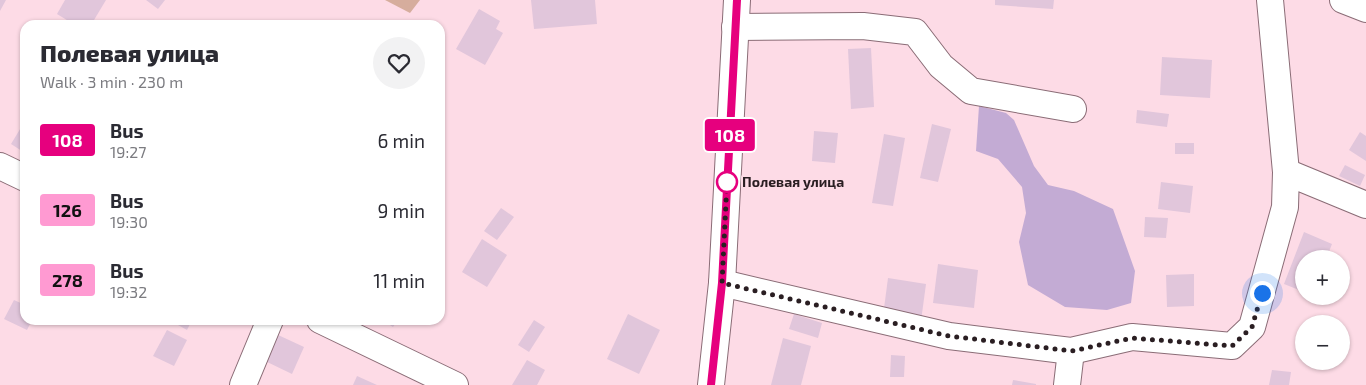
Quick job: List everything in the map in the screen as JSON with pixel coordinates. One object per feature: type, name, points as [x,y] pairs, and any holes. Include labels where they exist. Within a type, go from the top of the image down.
[{"type":"street","points":[[711,385],[722,283],[737,0]]},
{"type":"street","points":[[722,283],[949,336],[1072,351],[1132,338],[1232,346],[1252,327],[1285,207],[1286,172],[1270,0]]},
{"type":"street","points":[[1343,0],[1366,9]]},
{"type":"street","points":[[735,26],[863,26],[915,32],[941,66],[971,91],[1073,109]]},
{"type":"street","points":[[0,166],[20,176]]},
{"type":"street","points":[[1286,172],[1366,205]]},
{"type":"street","points":[[244,385],[268,325]]},
{"type":"street","points":[[330,325],[455,385]]},
{"type":"street","points":[[1067,385],[1072,351]]},
{"type":"shaded area","points":[[385,0],[420,0],[410,13]]},
{"type":"shaded area","points":[[979,106],[1006,113],[1014,120],[1034,166],[1048,185],[1074,191],[1113,209],[1135,271],[1131,303],[1107,310],[1065,307],[1028,285],[1019,242],[1026,213],[1022,187],[998,159],[976,151]]},
{"type":"building","points":[[0,0],[6,0],[0,11]]},
{"type":"building","points":[[65,0],[106,0],[94,20],[67,20],[57,14]]},
{"type":"building","points":[[146,0],[165,0],[158,9]]},
{"type":"building","points":[[531,0],[595,0],[597,24],[534,29]]},
{"type":"building","points":[[995,0],[1054,0],[1053,9],[995,5]]},
{"type":"building","points":[[479,9],[500,21],[496,29],[503,33],[485,65],[456,49]]},
{"type":"building","points":[[871,48],[874,107],[851,109],[848,49]]},
{"type":"building","points":[[1162,57],[1212,60],[1210,98],[1160,95]]},
{"type":"building","points":[[1137,110],[1169,114],[1167,127],[1136,123]]},
{"type":"building","points":[[932,124],[951,129],[938,182],[920,178]]},
{"type":"building","points":[[20,129],[20,150],[11,144]]},
{"type":"building","points":[[814,131],[838,133],[835,163],[812,161]]},
{"type":"building","points":[[1360,132],[1366,136],[1366,161],[1349,150]]},
{"type":"building","points":[[884,134],[905,138],[893,206],[872,203]]},
{"type":"building","points":[[1175,143],[1194,143],[1194,154],[1175,154]]},
{"type":"building","points":[[1345,165],[1365,175],[1360,186],[1339,176]]},
{"type":"building","points":[[1161,182],[1193,186],[1190,213],[1158,209]]},
{"type":"building","points":[[501,208],[514,217],[497,240],[484,231]]},
{"type":"building","points":[[1145,217],[1168,218],[1166,238],[1144,237]]},
{"type":"building","points":[[1304,232],[1332,244],[1330,250],[1297,250]]},
{"type":"building","points":[[482,239],[507,255],[487,287],[462,272]]},
{"type":"building","points":[[1295,255],[1295,288],[1284,284]]},
{"type":"building","points":[[938,264],[978,270],[974,308],[933,303]]},
{"type":"building","points":[[1194,274],[1194,306],[1167,307],[1166,275]]},
{"type":"building","points":[[888,278],[926,284],[921,321],[883,316]]},
{"type":"building","points":[[14,300],[20,303],[20,325],[30,325],[27,330],[4,319]]},
{"type":"building","points":[[628,314],[660,330],[639,374],[607,359]]},
{"type":"building","points":[[794,314],[822,323],[818,338],[789,329]]},
{"type":"building","points":[[534,320],[545,327],[529,352],[518,345]]},
{"type":"building","points":[[178,325],[190,325],[187,330]]},
{"type":"building","points":[[167,330],[187,340],[174,366],[153,356]]},
{"type":"building","points":[[276,334],[304,347],[292,374],[263,360]]},
{"type":"building","points":[[783,338],[811,346],[801,385],[771,385]]},
{"type":"building","points":[[891,355],[905,356],[904,377],[890,377]]},
{"type":"building","points":[[527,360],[545,370],[537,385],[512,385]]},
{"type":"building","points":[[1272,370],[1291,372],[1289,385],[1269,385]]},
{"type":"building","points":[[357,376],[377,385],[353,385]]},
{"type":"building","points":[[1013,380],[1036,384],[1036,385],[1012,385]]},
{"type":"bus line","name":"108","points":[[711,385],[722,283],[737,0]]},
{"type":"place","name":"Полевая улица","points":[[727,182]]},
{"type":"route","points":[[727,182],[722,283],[949,336],[1072,351],[1132,338],[1232,346],[1252,327],[1262,293]]}]
